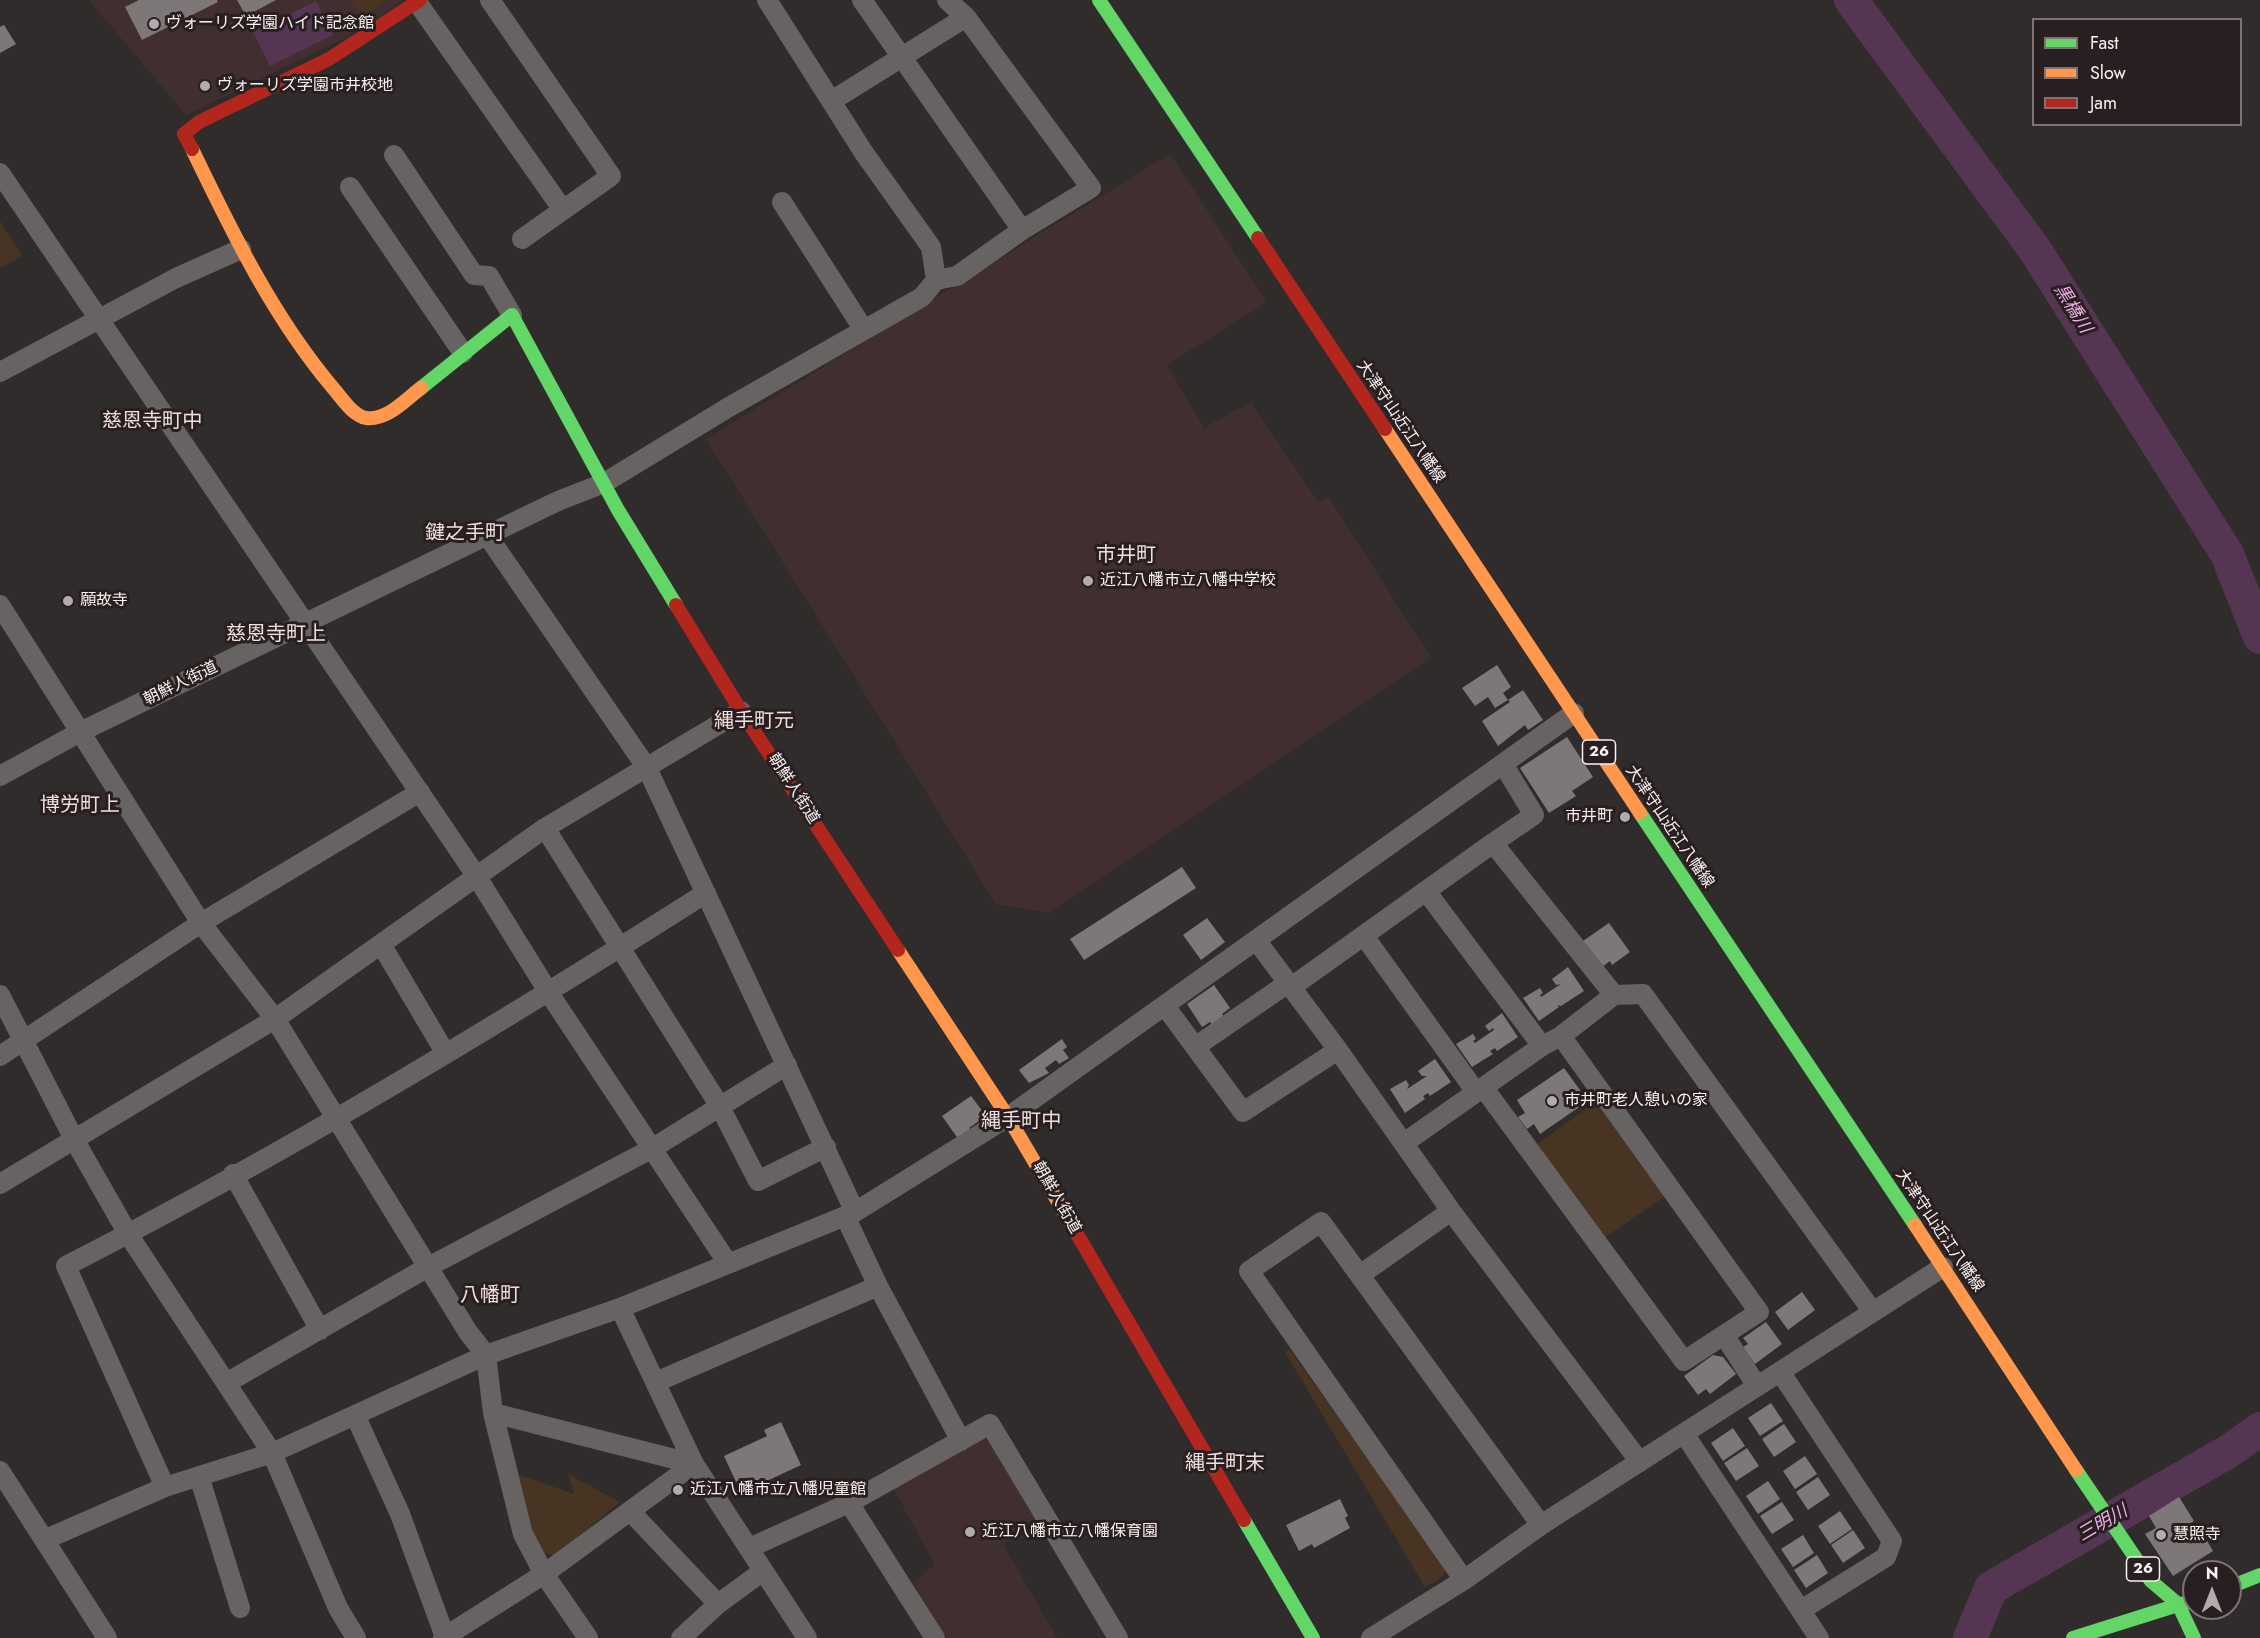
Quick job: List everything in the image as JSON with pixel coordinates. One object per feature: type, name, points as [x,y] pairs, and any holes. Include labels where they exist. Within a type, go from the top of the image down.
[{"type":"street","points":[[490,0],[611,176],[522,239]]},
{"type":"street","points":[[767,0],[833,100],[864,153],[931,247],[936,280]]},
{"type":"street","points":[[862,0],[1022,230]]},
{"type":"street","points":[[394,155],[474,275],[489,276],[603,483],[922,297],[936,280],[957,276],[1022,230],[1091,188],[966,16],[947,0]]},
{"type":"street","name":"大津守山近江八幡線","points":[[1099,0],[1943,1268],[2114,1529],[2151,1581],[2178,1604],[2194,1638]]},
{"type":"street","points":[[512,315],[391,411],[378,418],[363,417],[350,408],[313,363],[241,249],[184,134],[199,122],[329,59],[418,1],[563,210]]},
{"type":"street","points":[[833,100],[966,16]]},
{"type":"street","points":[[0,173],[477,877],[549,993],[727,1262]]},
{"type":"street","points":[[350,187],[463,353]]},
{"type":"street","points":[[782,202],[864,330]]},
{"type":"street","points":[[0,372],[100,321],[176,278],[241,249]]},
{"type":"street","name":"朝鮮人街道","points":[[0,776],[81,732],[305,623],[558,501],[603,483],[741,711],[1008,1117],[1313,1638]]},
{"type":"street","points":[[488,535],[647,768],[788,1065],[825,1148],[878,1286],[961,1441]]},
{"type":"street","points":[[0,605],[201,922],[275,1019],[468,1332],[486,1355],[493,1413],[523,1534],[544,1574],[588,1638]]},
{"type":"street","points":[[0,1184],[275,1019],[545,828],[741,711]]},
{"type":"street","points":[[44,1540],[165,1488],[272,1453],[486,1355],[620,1308],[727,1262],[850,1214],[1008,1117],[1574,713]]},
{"type":"street","points":[[1195,1047],[1364,936],[1534,815],[1503,764]]},
{"type":"street","points":[[0,1056],[201,922],[420,792]]},
{"type":"street","points":[[545,828],[719,1105],[758,1181],[825,1148]]},
{"type":"street","points":[[1493,843],[1614,995]]},
{"type":"street","points":[[1426,891],[1542,1046]]},
{"type":"street","points":[[165,1488],[66,1266],[336,1120],[549,993],[706,893]]},
{"type":"street","points":[[1364,936],[1684,1361],[1759,1312],[1560,1036]]},
{"type":"street","points":[[1256,940],[1338,1050],[1451,1211],[1640,1462]]},
{"type":"street","points":[[381,944],[446,1054]]},
{"type":"street","points":[[1404,1143],[1479,1089],[1560,1036],[1614,995],[1644,994],[1873,1311]]},
{"type":"street","points":[[0,995],[75,1141],[128,1234],[228,1382],[272,1453],[338,1608],[356,1638]]},
{"type":"street","points":[[1165,1006],[1243,1112],[1338,1050]]},
{"type":"street","points":[[228,1382],[428,1268],[653,1148],[719,1105],[788,1065]]},
{"type":"street","points":[[233,1174],[320,1330]]},
{"type":"street","points":[[1360,1275],[1451,1211]]},
{"type":"street","points":[[1464,1580],[1249,1271],[1321,1222],[1541,1525]]},
{"type":"street","points":[[1371,1638],[1464,1580],[1541,1525],[1943,1268]]},
{"type":"street","points":[[656,1382],[878,1286]]},
{"type":"street","points":[[620,1308],[694,1464],[807,1638]]},
{"type":"street","points":[[1724,1335],[1757,1386]]},
{"type":"street","points":[[1781,1373],[1892,1541],[1886,1557],[1801,1610]]},
{"type":"street","points":[[493,1413],[694,1464]]},
{"type":"street","points":[[355,1415],[400,1514],[444,1638],[544,1574],[694,1464]]},
{"type":"street","points":[[749,1548],[849,1503],[990,1424],[1118,1638]]},
{"type":"street","points":[[1685,1435],[1819,1638]]},
{"type":"street","points":[[0,1471],[106,1638]]},
{"type":"street","points":[[199,1476],[240,1608]]},
{"type":"street","points":[[849,1503],[935,1638]]},
{"type":"street","points":[[630,1511],[718,1604]]},
{"type":"street","points":[[681,1638],[718,1604],[763,1571]]},
{"type":"street","points":[[2242,1582],[2260,1575]]},
{"type":"street","points":[[2073,1638],[2182,1603]]},
{"type":"shaded area","name":"ヴォーリズ学園市井校地","points":[[89,0],[404,0],[345,38],[186,115]]},
{"type":"shaded area","points":[[351,0],[388,0],[361,17]]},
{"type":"shaded area","points":[[316,1],[333,35],[270,66],[253,32]]},
{"type":"shaded area","name":"近江八幡市立八幡中学校","points":[[1170,154],[1267,302],[1167,365],[1204,428],[1251,402],[1319,503],[1328,496],[1431,658],[1049,913],[996,904],[706,439]]},
{"type":"shaded area","points":[[0,221],[22,256],[0,269]]},
{"type":"shaded area","points":[[1596,1102],[1664,1197],[1604,1238],[1537,1144]]},
{"type":"shaded area","points":[[1289,1349],[1446,1567],[1444,1576],[1425,1587],[1285,1352]]},
{"type":"shaded area","name":"近江八幡市立八幡保育園","points":[[978,1437],[993,1441],[1041,1521],[1003,1544],[1057,1638],[946,1638],[913,1582],[935,1565],[892,1486]]},
{"type":"shaded area","points":[[568,1474],[620,1502],[555,1556],[538,1552],[519,1475],[574,1494]]},
{"type":"building","name":"ヴォーリズ学園ハイド記念館","points":[[139,0],[217,0],[218,2],[142,40],[125,7]]},
{"type":"building","points":[[237,0],[276,0],[246,16]]},
{"type":"building","points":[[4,25],[16,44],[0,53],[0,27]]},
{"type":"building","points":[[1497,665],[1511,687],[1503,693],[1508,700],[1495,708],[1488,697],[1475,706],[1462,688]]},
{"type":"building","points":[[1523,690],[1543,720],[1528,730],[1525,725],[1498,746],[1482,721]]},
{"type":"building","points":[[1567,737],[1593,777],[1572,791],[1576,796],[1549,813],[1520,768]]},
{"type":"building","points":[[1182,867],[1196,888],[1084,960],[1070,939]]},
{"type":"building","points":[[1207,918],[1225,942],[1201,960],[1183,935]]},
{"type":"building","points":[[1609,923],[1630,952],[1612,965],[1610,961],[1598,970],[1580,943]]},
{"type":"building","points":[[1568,967],[1584,991],[1561,1006],[1557,1005],[1559,1007],[1539,1021],[1523,998],[1540,988],[1543,993],[1541,997],[1561,984],[1556,985],[1552,979]]},
{"type":"building","points":[[1214,985],[1230,1008],[1222,1014],[1225,1018],[1213,1026],[1210,1022],[1202,1027],[1187,1004]]},
{"type":"building","points":[[1502,1013],[1518,1037],[1497,1051],[1495,1048],[1490,1051],[1493,1054],[1472,1067],[1456,1044],[1473,1034],[1476,1039],[1473,1041],[1475,1043],[1494,1030],[1493,1028],[1489,1031],[1485,1026]]},
{"type":"building","points":[[1062,1039],[1067,1047],[1063,1050],[1069,1058],[1059,1064],[1056,1060],[1045,1068],[1049,1073],[1029,1083],[1019,1070]]},
{"type":"building","points":[[1435,1059],[1451,1082],[1430,1096],[1428,1093],[1423,1096],[1425,1099],[1405,1113],[1390,1089],[1406,1080],[1409,1085],[1407,1089],[1427,1076],[1422,1076],[1418,1071]]},
{"type":"building","name":"市井町老人憩いの家","points":[[1564,1068],[1588,1101],[1540,1134],[1534,1124],[1527,1129],[1518,1117],[1525,1113],[1517,1100]]},
{"type":"building","points":[[971,1096],[986,1116],[969,1128],[971,1131],[959,1140],[942,1116]]},
{"type":"building","points":[[1802,1292],[1815,1310],[1788,1330],[1775,1312]]},
{"type":"building","points":[[1766,1322],[1782,1344],[1755,1364],[1743,1347],[1748,1344],[1743,1338]]},
{"type":"building","points":[[1713,1355],[1723,1357],[1736,1374],[1710,1394],[1706,1389],[1698,1395],[1684,1376]]},
{"type":"building","points":[[1771,1403],[1783,1421],[1760,1436],[1748,1418]]},
{"type":"building","points":[[781,1422],[801,1465],[741,1493],[724,1456],[767,1436],[764,1430]]},
{"type":"building","points":[[1784,1424],[1796,1442],[1774,1457],[1762,1439]]},
{"type":"building","points":[[1733,1428],[1745,1446],[1723,1461],[1711,1443]]},
{"type":"building","points":[[1747,1448],[1759,1466],[1736,1481],[1724,1463]]},
{"type":"building","points":[[1805,1456],[1817,1474],[1795,1489],[1783,1471]]},
{"type":"building","points":[[1818,1477],[1830,1495],[1808,1510],[1796,1492]]},
{"type":"building","points":[[1768,1481],[1780,1499],[1758,1514],[1746,1496]]},
{"type":"building","name":"慧照寺","points":[[2179,1497],[2194,1521],[2174,1533],[2176,1537],[2197,1524],[2213,1551],[2199,1560],[2182,1560],[2182,1570],[2173,1576],[2145,1534],[2156,1528],[2149,1516]]},
{"type":"building","points":[[1340,1499],[1348,1516],[1345,1518],[1350,1528],[1314,1548],[1312,1544],[1299,1551],[1286,1525]]},
{"type":"building","points":[[1782,1502],[1794,1520],[1772,1534],[1760,1516]]},
{"type":"building","points":[[1840,1511],[1852,1529],[1830,1544],[1818,1526]]},
{"type":"building","points":[[1853,1530],[1865,1548],[1843,1563],[1831,1545]]},
{"type":"building","points":[[1803,1535],[1814,1553],[1793,1567],[1781,1549]]},
{"type":"building","points":[[1817,1555],[1828,1573],[1806,1588],[1794,1570]]},
{"type":"waterway","name":"黒橋川","points":[[1851,0],[2035,250],[2227,554],[2260,637]]},
{"type":"waterway","name":"三明川","points":[[1970,1638],[1991,1588],[2229,1451],[2260,1429]]},
{"type":"traffic: fast","points":[[1099,0],[1258,238]]},
{"type":"traffic: fast","points":[[421,388],[512,315],[618,510],[676,605]]},
{"type":"traffic: fast","points":[[1640,813],[1915,1225]]},
{"type":"traffic: fast","points":[[2076,1470],[2151,1581],[2178,1604],[2194,1638]]},
{"type":"traffic: fast","points":[[1244,1520],[1313,1638]]},
{"type":"traffic: fast","points":[[2242,1582],[2260,1575]]},
{"type":"traffic: fast","points":[[2073,1638],[2182,1604]]},
{"type":"traffic: slow","points":[[192,149],[238,242],[273,303],[311,361],[348,406],[361,416],[374,418],[389,413],[421,388]]},
{"type":"traffic: slow","points":[[1385,429],[1640,813]]},
{"type":"traffic: slow","points":[[898,950],[1008,1117],[1077,1234]]},
{"type":"traffic: slow","points":[[1915,1225],[2076,1470]]},
{"type":"traffic: jam","points":[[192,149],[184,134],[199,122],[329,59],[420,0]]},
{"type":"traffic: jam","points":[[1258,238],[1385,429]]},
{"type":"traffic: jam","points":[[676,605],[741,711],[898,950]]},
{"type":"traffic: jam","points":[[1077,1234],[1244,1520]]},
{"type":"place","name":"ヴォーリズ学園ハイド記念館","points":[[154,24]]},
{"type":"place","name":"ヴォーリズ学園市井校地","points":[[205,86]]},
{"type":"place","name":"近江八幡市立八幡中学校","points":[[1088,581]]},
{"type":"place","name":"願故寺","points":[[68,601]]},
{"type":"place","name":"市井町","points":[[1625,817]]},
{"type":"place","name":"市井町老人憩いの家","points":[[1552,1101]]},
{"type":"place","name":"近江八幡市立八幡児童館","points":[[678,1490]]},
{"type":"place","name":"近江八幡市立八幡保育園","points":[[970,1532]]},
{"type":"place","name":"慧照寺","points":[[2161,1535]]},
{"type":"district","name":"慈恩寺町中","points":[[152,422]]},
{"type":"district","name":"鍵之手町","points":[[465,534]]},
{"type":"district","name":"市井町","points":[[1126,556]]},
{"type":"district","name":"慈恩寺町上","points":[[276,635]]},
{"type":"district","name":"縄手町元","points":[[754,722]]},
{"type":"district","name":"博労町上","points":[[80,806]]},
{"type":"district","name":"縄手町中","points":[[1021,1122]]},
{"type":"district","name":"八幡町","points":[[490,1296]]},
{"type":"district","name":"縄手町末","points":[[1225,1464]]}]
